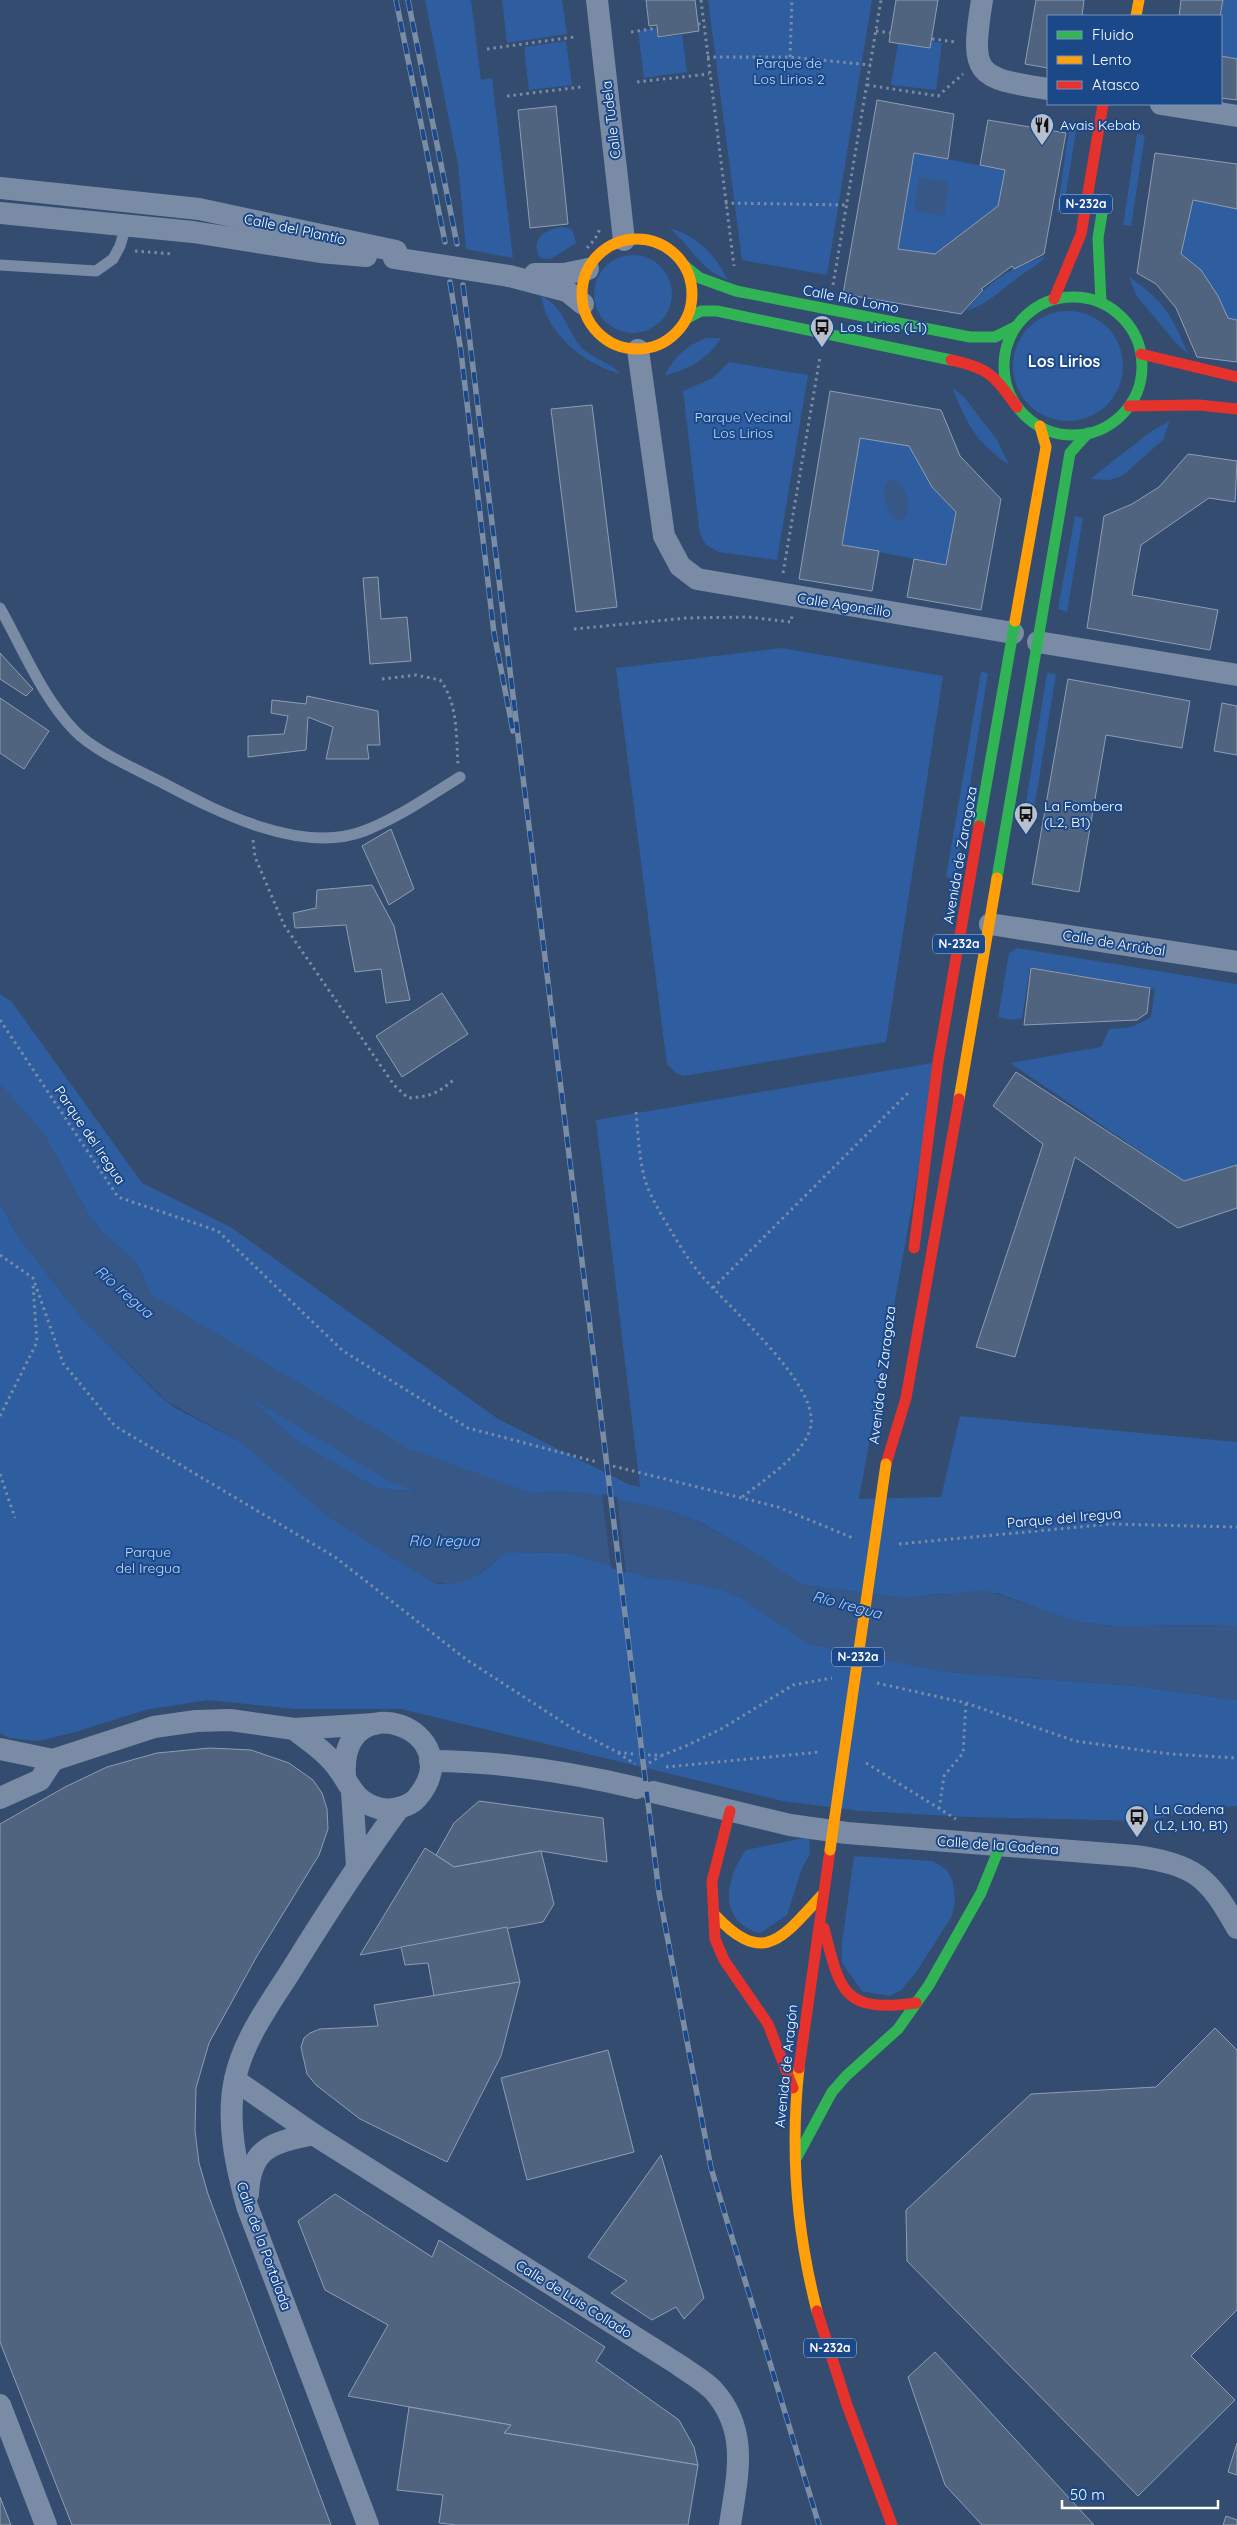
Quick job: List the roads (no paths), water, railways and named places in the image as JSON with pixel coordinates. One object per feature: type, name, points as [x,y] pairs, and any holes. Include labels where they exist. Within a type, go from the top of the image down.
[{"type":"main road","points":[[1136,15],[1139,0]]},
{"type":"main road","name":"N-232a","points":[[1054,299],[1081,234],[1103,105]]},
{"type":"main road","name":"N-232a","points":[[1101,302],[1098,238],[1104,200]]},
{"type":"main road","points":[[688,318],[693,292],[686,266],[674,252],[659,243],[642,238],[624,240],[585,261],[583,304],[588,319],[596,332],[608,342],[622,348],[638,350],[653,348],[667,341],[679,331],[688,318],[697,311],[706,309],[977,366],[995,377],[1018,407]]},
{"type":"main road","name":"Calle Río Lomo","points":[[686,266],[700,278],[736,292],[970,337],[995,337],[1015,327]]},
{"type":"main road","name":"N-232a","points":[[1078,296],[1101,302],[1120,315],[1133,333],[1141,354],[1138,390],[1129,406],[1118,418],[1104,427],[1088,433],[1064,434],[1040,426],[1018,407],[1008,388],[1004,368],[1006,346],[1015,327],[1039,305],[1054,299],[1078,296]]},
{"type":"main road","points":[[1141,354],[1197,370],[1237,376]]},
{"type":"main road","points":[[1129,406],[1199,405],[1237,409]]},
{"type":"main road","name":"Avenida de Zaragoza","points":[[913,1257],[938,1062],[1046,447],[1040,426]]},
{"type":"main road","name":"Avenida de Zaragoza","points":[[886,1464],[906,1398],[990,924],[1070,453],[1088,433]]},
{"type":"main road","name":"Avenida de Zaragoza","points":[[886,1464],[896,1385]]},
{"type":"main road","name":"N-232a","points":[[822,1896],[886,1464]]},
{"type":"main road","points":[[730,1811],[714,1869],[711,1892],[714,1931],[718,1947],[768,2024],[795,2094]]},
{"type":"main road","points":[[794,2164],[819,2113],[832,2092],[846,2076],[898,2029],[940,1969],[976,1902],[996,1860],[1000,1846]]},
{"type":"main road","points":[[714,1914],[733,1935],[752,1944],[767,1943],[784,1935],[822,1896]]},
{"type":"main road","name":"Avenida de Aragón","points":[[822,1896],[795,2094],[794,2164],[801,2232],[816,2302],[848,2405],[892,2525]]},
{"type":"main road","points":[[820,1912],[833,1967],[839,1984],[847,1995],[870,2006],[916,2003]]},
{"type":"street","name":"Calle Tudela","points":[[596,0],[624,240]]},
{"type":"street","points":[[982,0],[976,45],[980,64],[989,75],[1003,82],[1047,89]]},
{"type":"street","points":[[1167,105],[1237,116]]},
{"type":"street","name":"Calle del Plantío","points":[[0,188],[198,209],[395,255],[509,274],[567,291],[583,304]]},
{"type":"street","name":"Calle del Plantío","points":[[0,213],[193,232],[320,252],[395,255]]},
{"type":"street","name":"Calle del Plantío","points":[[509,274],[564,274],[585,261]]},
{"type":"street","name":"Calle Agoncillo","points":[[638,350],[664,536],[680,566],[697,580],[1013,633]]},
{"type":"street","points":[[1038,642],[1237,675]]},
{"type":"street","name":"Calle de Arrúbal","points":[[990,924],[1237,962]]},
{"type":"street","points":[[0,1749],[53,1760],[154,1727],[196,1721],[230,1720],[294,1729],[392,1722],[408,1727],[421,1738],[429,1753],[431,1770],[426,1787],[414,1800],[399,1808],[381,1810],[365,1804],[348,1784],[331,1759],[294,1729]]},
{"type":"street","points":[[357,1866],[344,1760],[349,1744],[360,1731],[375,1724]]},
{"type":"street","points":[[0,1798],[40,1780],[53,1760]]},
{"type":"street","name":"Calle de la Cadena","points":[[430,1761],[502,1764],[589,1777],[790,1825],[847,1833],[1135,1856],[1174,1863],[1204,1878],[1216,1893],[1237,1928]]},
{"type":"street","name":"Calle de la Portalada","points":[[368,2525],[247,2206],[237,2168],[232,2136],[235,2080],[254,2028],[357,1866],[399,1808]]},
{"type":"street","name":"Calle de Luis Collado","points":[[235,2080],[314,2134],[679,2365],[711,2388],[725,2405],[738,2436],[739,2460],[730,2525]]},
{"type":"street","points":[[247,2206],[250,2171],[261,2153],[282,2141],[314,2134]]},
{"type":"street","points":[[0,2405],[46,2525]]},
{"type":"lane","points":[[0,265],[96,272],[113,260],[120,246],[126,226]]},
{"type":"lane","points":[[0,608],[54,706],[76,733],[107,754],[176,790],[252,824],[298,837],[335,837],[362,832],[400,814],[460,777]]},
{"type":"water","points":[[919,177],[949,182],[944,216],[914,211]]},
{"type":"water","points":[[891,479],[899,482],[908,501],[908,512],[903,520],[897,520],[890,513],[886,504],[885,484]]},
{"type":"water","name":"Río Iregua","points":[[0,1084],[44,1134],[88,1214],[101,1231],[132,1258],[140,1270],[159,1312],[178,1341],[255,1403],[295,1440],[376,1488],[432,1493],[472,1505],[509,1496],[555,1491],[583,1493],[663,1509],[697,1521],[757,1554],[801,1584],[823,1588],[908,1598],[984,1590],[1083,1623],[1114,1626],[1237,1625],[1237,1700],[1136,1686],[947,1672],[809,1644],[745,1600],[723,1590],[677,1580],[647,1577],[568,1553],[507,1552],[470,1580],[453,1584],[432,1582],[329,1517],[241,1442],[168,1402],[80,1316],[20,1239],[0,1204]]},
{"type":"waterway","name":"Río Iregua","points":[[127,1297],[144,1312],[399,1465],[545,1518]]},
{"type":"railway","points":[[396,0],[445,242]]},
{"type":"railway","points":[[408,0],[457,244]]},
{"type":"railway","points":[[450,282],[461,352],[494,633],[513,731]]},
{"type":"railway","points":[[463,285],[659,1893],[711,2168],[819,2525]]},
{"type":"place","name":"Avais Kebab","points":[[1042,146]]},
{"type":"place","name":"Los Lirios (L1)","points":[[822,348]]},
{"type":"place","name":"La Fombera (L2, B1)","points":[[1026,835]]},
{"type":"place","name":"La Cadena (L2, L10, B1)","points":[[1137,1838]]},
{"type":"district","name":"Los Lirios","points":[[1064,361]]},
{"type":"park label","name":"Parque de Los Lirios 2","points":[[789,72]]},
{"type":"park label","name":"Parque Vecinal Los Lirios","points":[[743,426]]},
{"type":"park label","name":"Parque del Iregua","points":[[148,1560]]}]
